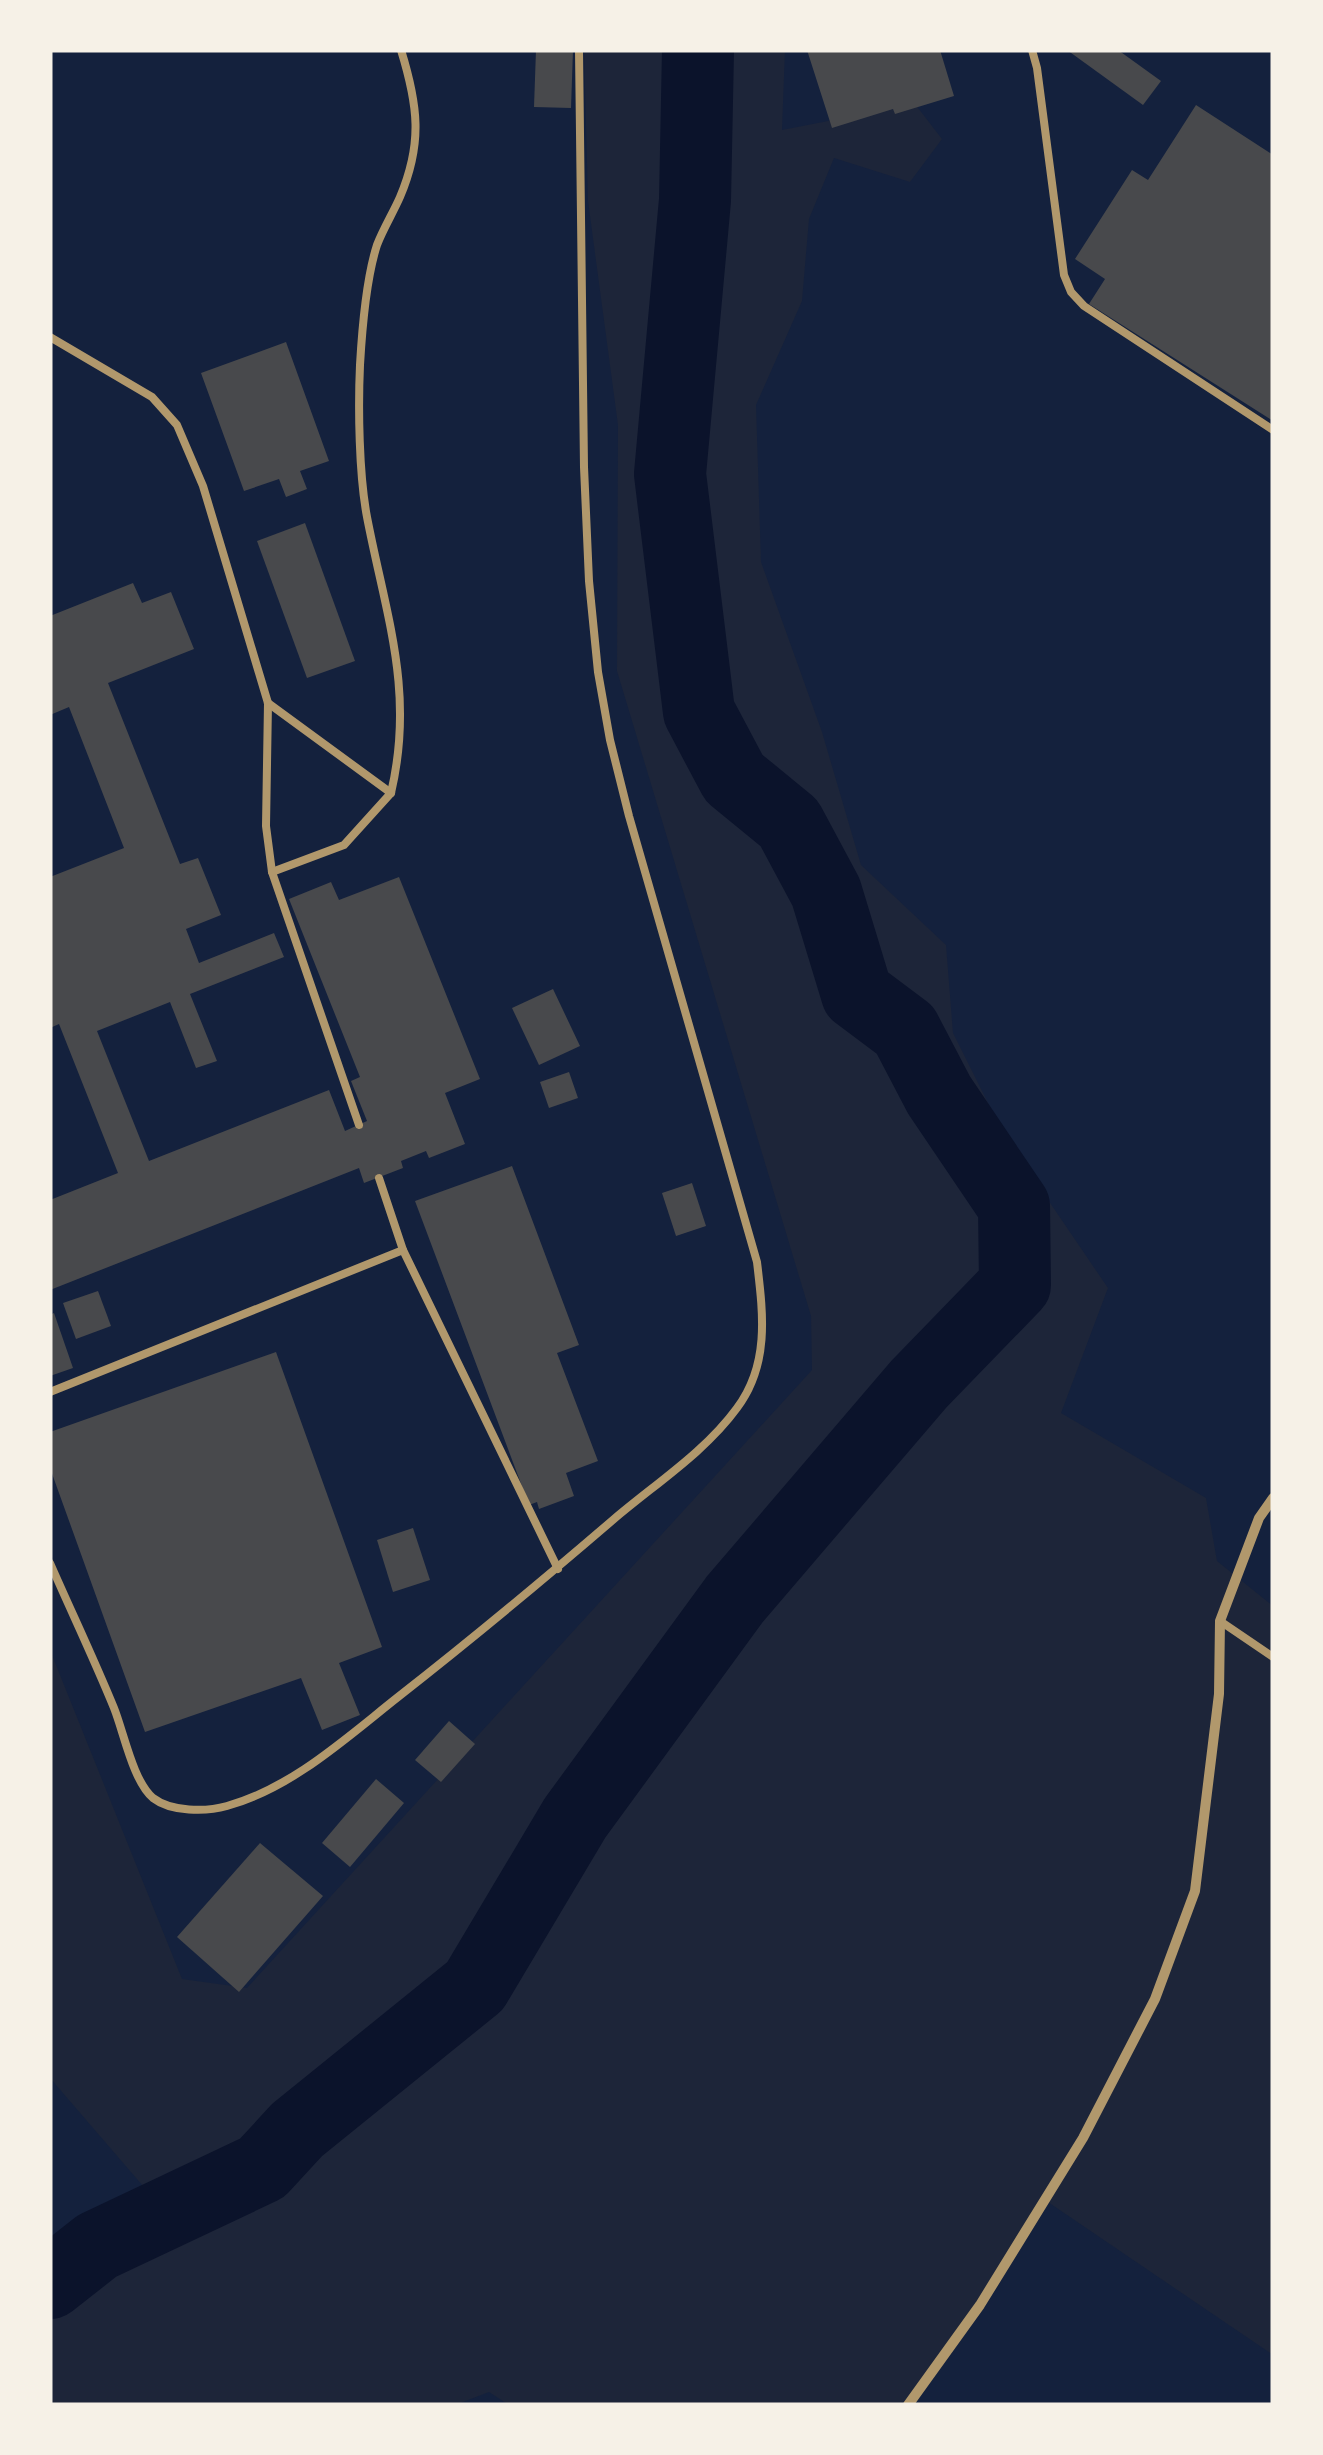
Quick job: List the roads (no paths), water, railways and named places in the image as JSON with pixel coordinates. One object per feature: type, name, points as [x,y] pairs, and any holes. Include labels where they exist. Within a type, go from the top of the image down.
[{"type":"street","points":[[908,2405],[980,2305],[1083,2138],[1154,1999],[1196,1891],[1218,1694],[1220,1621],[1260,1518],[1273,1498]]},
{"type":"lane","points":[[272,872],[344,845],[391,793],[401,753],[403,709],[391,625],[366,512],[360,367],[376,247],[401,194],[417,144],[412,86],[401,50]]},
{"type":"lane","points":[[50,1563],[115,1710],[141,1782],[154,1799],[197,1810],[226,1806],[314,1764],[558,1569],[713,1436],[738,1407],[754,1378],[764,1319],[757,1262],[629,816],[598,672],[584,467],[579,50]]},
{"type":"lane","points":[[1032,50],[1064,275],[1070,292],[1084,306],[1273,430]]},
{"type":"lane","points":[[50,337],[152,397],[178,425],[203,486],[268,703],[266,826],[272,872],[359,1125]]},
{"type":"lane","points":[[268,703],[391,793]]},
{"type":"lane","points":[[379,1178],[402,1250],[558,1569]]},
{"type":"lane","points":[[50,1392],[402,1250]]},
{"type":"lane","points":[[1220,1621],[1273,1657]]},
{"type":"waterway","points":[[50,2283],[97,2246],[262,2168],[297,2130],[475,1986],[575,1818],[735,1599],[919,1384],[1015,1285],[1014,1206],[939,1095],[905,1030],[857,994],[826,892],[789,823],[734,778],[699,712],[670,474],[695,200],[698,50]]}]
